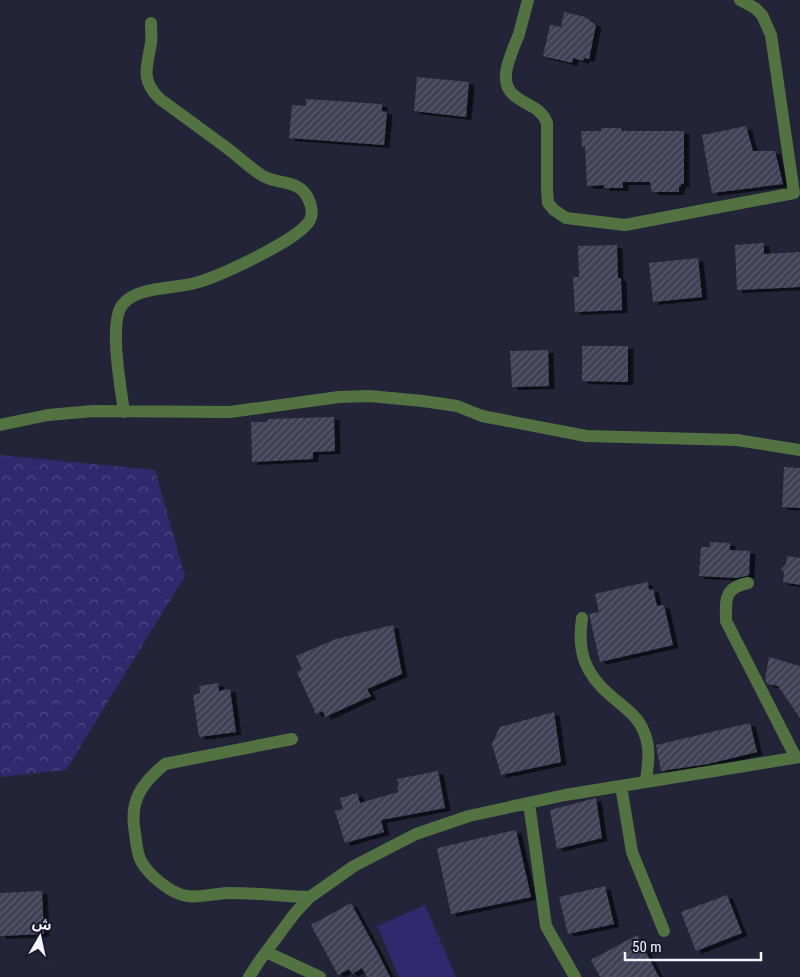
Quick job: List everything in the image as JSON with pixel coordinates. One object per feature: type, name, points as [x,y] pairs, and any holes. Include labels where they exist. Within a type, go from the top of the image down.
[{"type":"street","points":[[528,0],[518,36],[508,61],[506,73],[508,86],[513,95],[536,108],[544,115],[547,123],[546,184],[548,203],[554,210],[566,218],[625,226],[794,193],[768,25],[755,8],[740,0]]},
{"type":"street","points":[[124,412],[116,357],[117,326],[119,311],[123,304],[133,296],[154,290],[195,283],[264,254],[302,230],[310,220],[312,210],[310,199],[303,191],[291,183],[264,176],[151,91],[146,81],[146,61],[151,41],[151,23]]},
{"type":"street","points":[[0,426],[48,416],[93,411],[230,412],[339,397],[369,396],[456,406],[482,416],[586,436],[737,440],[800,450]]},
{"type":"street","points":[[249,977],[294,913],[310,897],[354,866],[416,834],[469,816],[528,803],[798,756],[726,621],[728,592],[737,585],[748,583]]},
{"type":"street","points":[[582,618],[580,635],[583,658],[594,680],[631,711],[644,732],[649,756],[646,781]]},
{"type":"street","points":[[292,739],[165,764],[148,777],[137,794],[133,814],[134,830],[140,859],[154,877],[171,890],[187,896],[227,893],[310,897]]},
{"type":"street","points":[[620,786],[632,852],[664,930]]},
{"type":"street","points":[[528,803],[546,926],[576,977]]},
{"type":"street","points":[[266,952],[320,977]]},
{"type":"green space","points":[[0,455],[155,470],[185,576],[66,770],[0,777]]},
{"type":"green space","points":[[425,905],[456,977],[399,977],[377,926]]},
{"type":"building","points":[[564,12],[585,17],[596,25],[589,59],[584,58],[583,61],[573,58],[572,63],[543,56],[550,25],[561,27]]},
{"type":"building","points":[[417,77],[469,82],[466,117],[414,111]]},
{"type":"building","points":[[306,99],[382,104],[382,111],[387,112],[384,145],[289,138],[292,105],[306,106]]},
{"type":"building","points":[[746,126],[753,151],[775,151],[783,184],[712,193],[702,135]]},
{"type":"building","points":[[601,128],[621,128],[621,131],[684,131],[684,184],[681,184],[679,187],[679,192],[652,192],[650,182],[623,182],[623,188],[604,188],[604,185],[587,186],[585,146],[582,147],[581,131],[601,131]]},
{"type":"building","points":[[764,243],[764,254],[800,252],[800,287],[737,290],[735,245]]},
{"type":"building","points":[[617,245],[618,278],[621,278],[622,310],[575,312],[573,277],[579,277],[578,246]]},
{"type":"building","points":[[698,258],[702,297],[653,302],[649,263]]},
{"type":"building","points":[[582,346],[628,346],[628,382],[582,381]]},
{"type":"building","points":[[548,350],[549,386],[512,387],[510,351]]},
{"type":"building","points":[[334,417],[335,451],[313,452],[313,459],[252,462],[251,422],[267,422],[268,419]]},
{"type":"building","points":[[784,467],[800,468],[800,508],[782,507]]},
{"type":"building","points":[[710,542],[730,543],[730,550],[750,551],[749,575],[737,578],[699,576],[701,547],[710,547]]},
{"type":"building","points":[[787,556],[800,558],[800,585],[783,582],[784,573],[781,569],[786,564]]},
{"type":"building","points":[[647,582],[649,590],[653,589],[657,606],[664,605],[673,645],[600,662],[589,614],[599,612],[595,594]]},
{"type":"building","points":[[393,625],[402,674],[367,689],[371,696],[325,717],[323,711],[316,714],[297,672],[302,669],[296,656],[336,639]]},
{"type":"building","points":[[769,657],[800,666],[800,718],[778,686],[767,684],[765,679]]},
{"type":"building","points":[[218,683],[219,691],[230,689],[236,732],[199,737],[193,695],[200,693],[199,686]]},
{"type":"building","points":[[554,712],[561,762],[501,775],[492,744],[500,727]]},
{"type":"building","points":[[750,723],[757,752],[708,764],[661,771],[656,745]]},
{"type":"building","points":[[438,771],[445,808],[381,820],[384,832],[345,843],[335,811],[343,809],[340,798],[357,793],[360,803],[398,792],[397,779]]},
{"type":"building","points":[[596,798],[602,838],[557,849],[550,810]]},
{"type":"building","points":[[516,830],[531,897],[451,914],[437,848]]},
{"type":"building","points":[[605,886],[614,924],[568,934],[559,897]]},
{"type":"building","points":[[42,891],[44,934],[0,936],[0,893]]},
{"type":"building","points":[[727,895],[742,933],[696,951],[681,912]]},
{"type":"building","points":[[351,903],[390,977],[367,977],[362,968],[352,974],[349,969],[338,975],[311,925]]},
{"type":"building","points":[[637,935],[659,977],[600,977],[591,960]]}]
